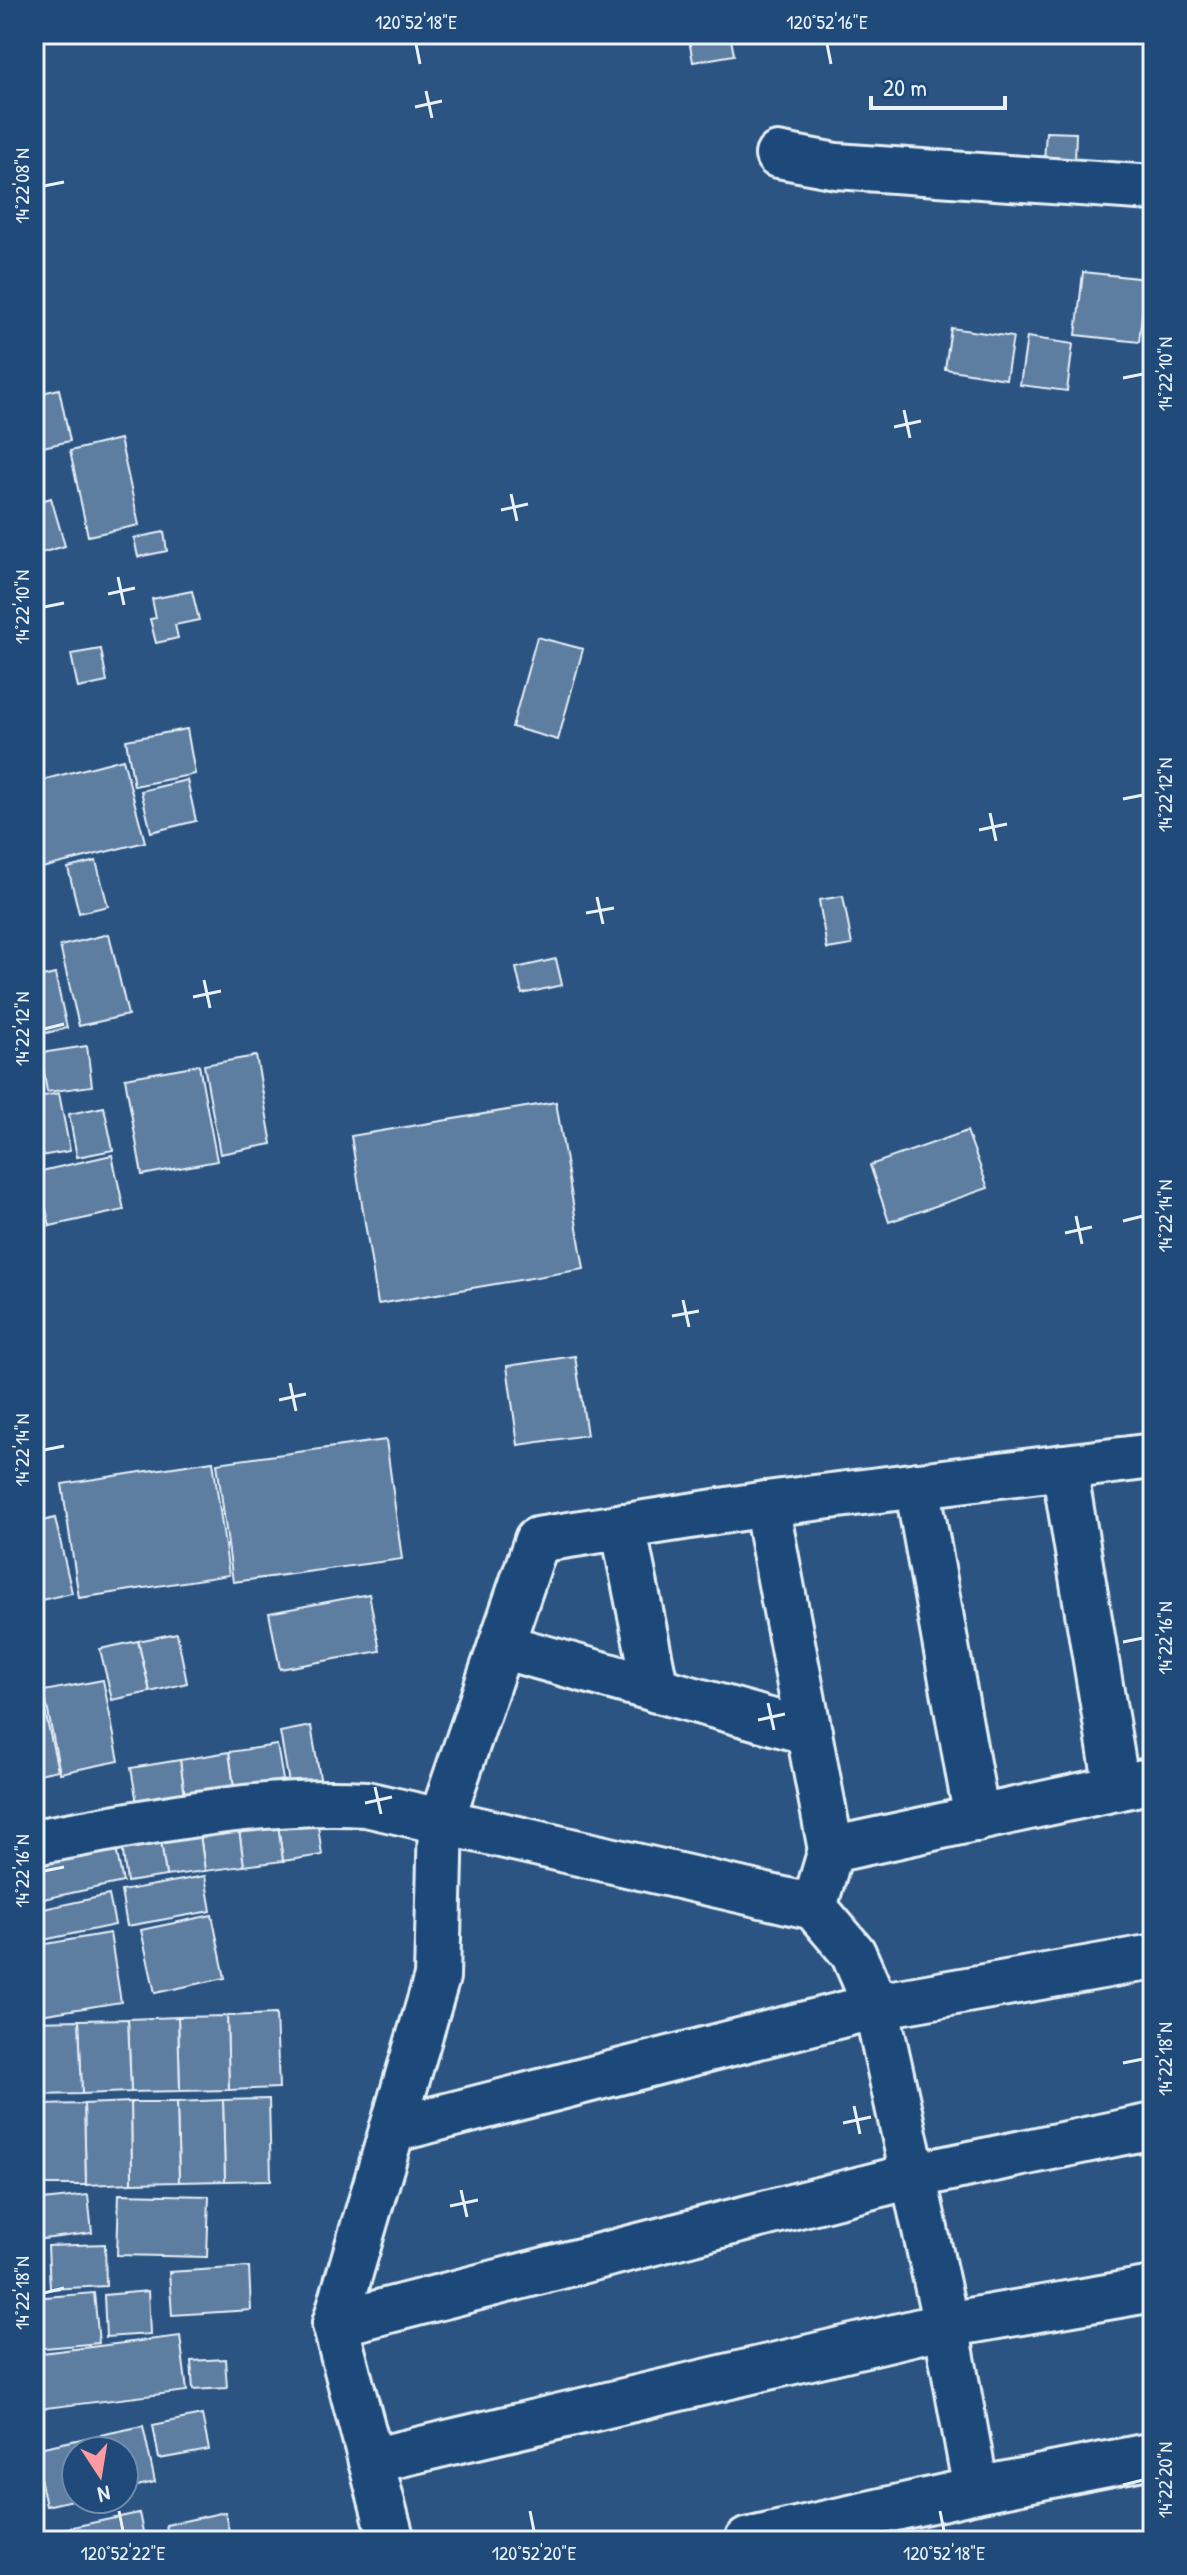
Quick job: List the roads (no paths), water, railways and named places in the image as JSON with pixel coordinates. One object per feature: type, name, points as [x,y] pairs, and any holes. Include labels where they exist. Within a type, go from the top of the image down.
[{"type":"street","points":[[778,155],[836,166],[1153,188]]},
{"type":"street","points":[[392,2541],[335,2324],[437,1977],[441,1821],[537,1540],[766,1504],[1153,1456]]},
{"type":"street","points":[[831,1850],[1135,1784],[1064,1467]]},
{"type":"street","points":[[917,1485],[977,1819]]},
{"type":"street","points":[[766,1504],[831,1850],[814,1907]]},
{"type":"street","points":[[623,1526],[656,1690]]},
{"type":"street","points":[[501,1646],[809,1732]]},
{"type":"street","points":[[34,1842],[152,1821],[323,1801],[366,1804],[814,1907],[853,1953],[876,2006],[946,2325],[976,2490]]},
{"type":"street","points":[[392,2130],[876,2006],[1153,1957]]},
{"type":"street","points":[[335,2324],[912,2176],[1153,2126]]},
{"type":"street","points":[[371,2461],[946,2325],[1153,2289]]},
{"type":"street","points":[[747,2541],[976,2490],[1153,2455]]}]
